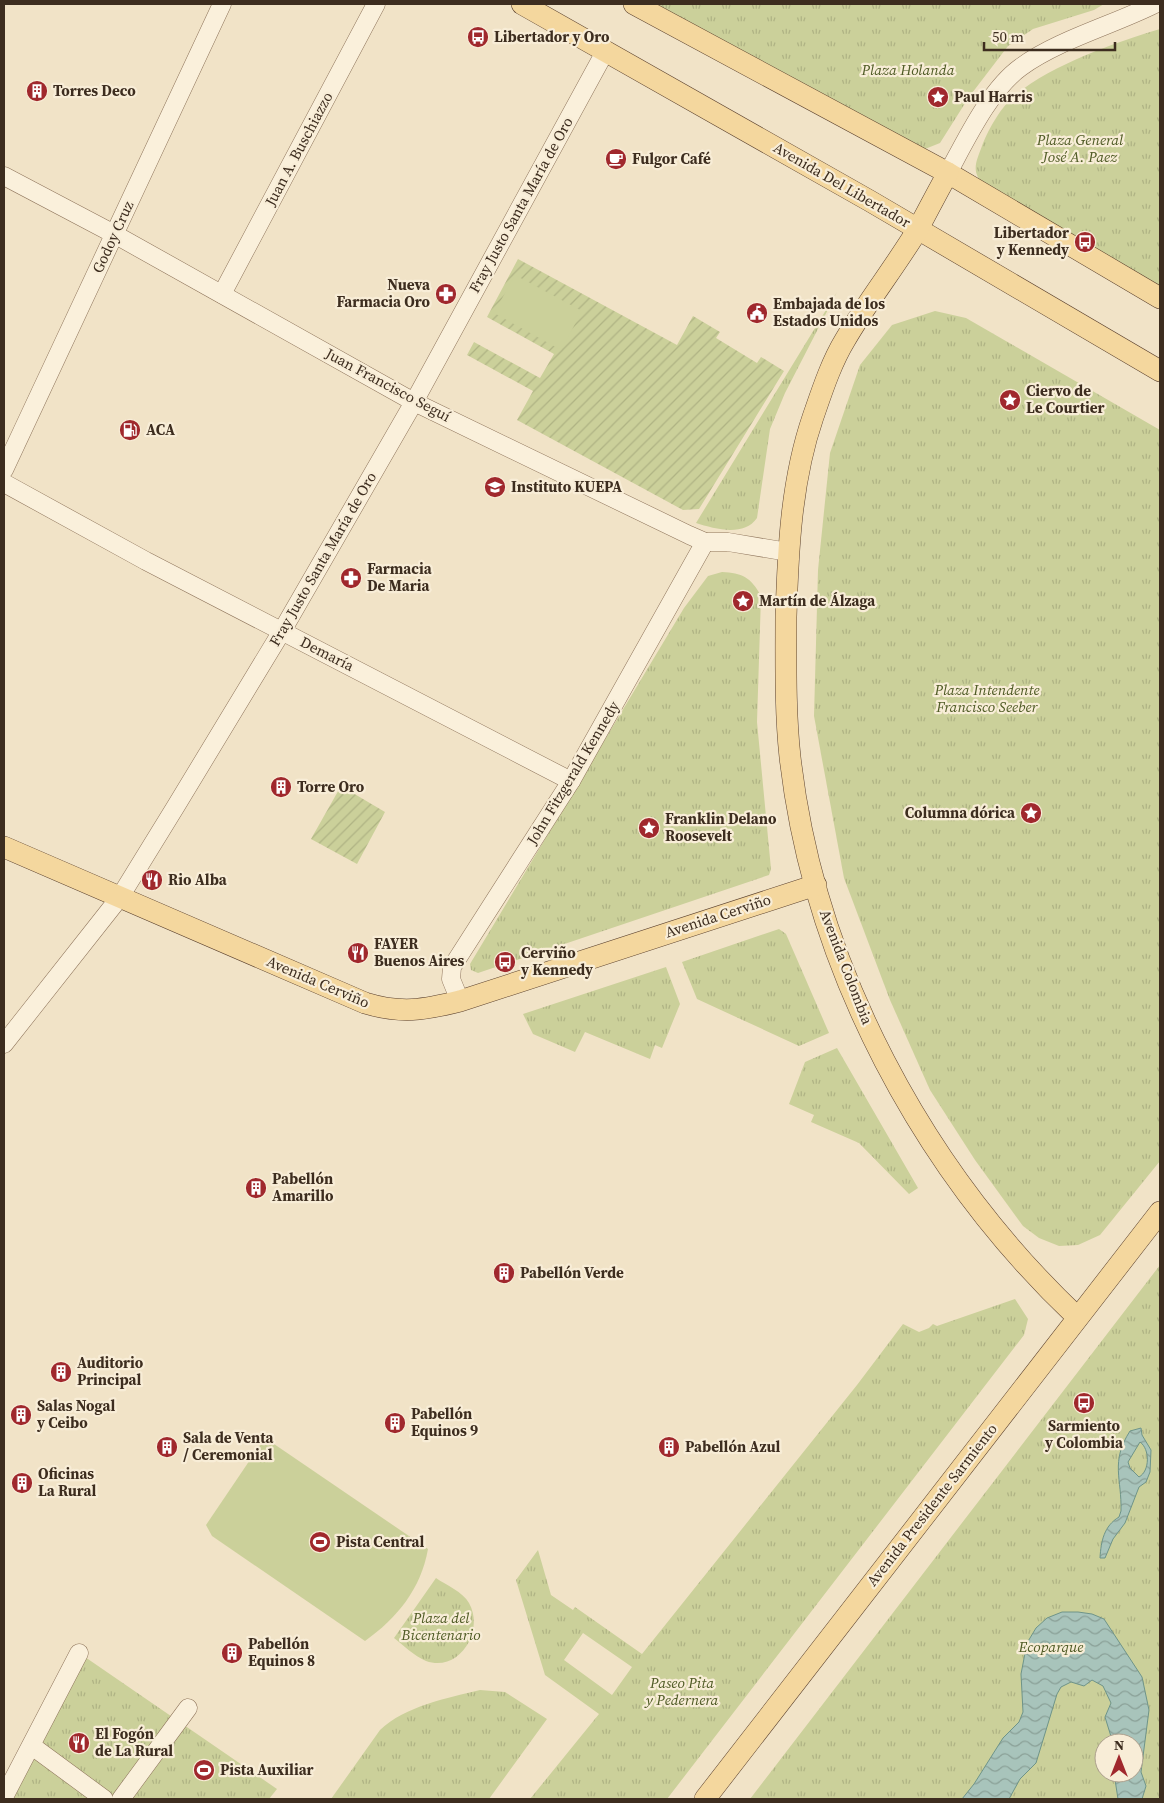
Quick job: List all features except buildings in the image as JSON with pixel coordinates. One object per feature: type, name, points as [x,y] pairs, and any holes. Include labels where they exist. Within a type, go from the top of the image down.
[{"type":"main road","name":"Avenida Del Libertador","points":[[522,4],[918,228],[1160,370]]},
{"type":"main road","points":[[634,4],[948,173],[1160,298]]},
{"type":"main road","name":"Avenida Colombia","points":[[948,173],[918,228],[843,343],[824,386],[800,463],[788,552],[786,654],[790,756],[798,806],[816,885],[848,980],[887,1064],[911,1108],[984,1214],[1028,1270],[1077,1317]]},
{"type":"main road","name":"Avenida Cerviño","points":[[4,847],[67,876],[365,1003],[385,1009],[406,1011],[431,1009],[460,1001],[816,885]]},
{"type":"main road","name":"Avenida Presidente Sarmiento","points":[[705,1799],[1160,1212]]},
{"type":"street","name":"Godoy Cruz","points":[[4,470],[222,4]]},
{"type":"street","name":"Juan A. Buschiazzo","points":[[222,294],[376,4]]},
{"type":"street","points":[[948,173],[997,92],[1020,67],[1045,52],[1155,4]]},
{"type":"street","name":"Fray Justo Santa María de Oro","points":[[4,1044],[120,897],[282,630],[414,402],[606,50]]},
{"type":"street","name":"Juan Francisco Seguí","points":[[4,176],[114,234],[414,402],[705,542],[728,542],[788,552]]},
{"type":"street","name":"Demaría","points":[[4,483],[146,561],[571,781]]},
{"type":"street","name":"John Fitzgerald Kennedy","points":[[460,1001],[454,991],[451,979],[452,967],[571,781],[705,542]]},
{"type":"street","points":[[4,1797],[79,1653]]},
{"type":"street","points":[[121,1799],[188,1708]]},
{"type":"street","points":[[32,1746],[104,1799]]},
{"type":"green space","name":"Plaza Holanda","points":[[647,4],[1104,4],[1094,10],[1033,29],[1008,46],[969,97],[940,143],[925,149]]},
{"type":"green space","name":"Plaza General José A. Paez","points":[[1160,29],[1160,290],[983,184],[977,175],[976,166],[984,140],[994,122],[1005,105],[1024,89],[1041,77],[1080,58],[1122,41]]},
{"type":"green space","points":[[518,259],[677,345],[693,316],[720,332],[716,338],[757,363],[761,357],[784,371],[699,509],[683,510],[517,420],[533,391],[467,355],[474,342],[540,378],[554,354],[487,317]]},
{"type":"green space","points":[[515,275],[582,311],[561,350],[494,313]]},
{"type":"green space","points":[[837,292],[785,393],[770,429],[757,518],[745,528],[737,530],[720,529],[696,523]]},
{"type":"green space","name":"Plaza Intendente Francisco Seeber","points":[[935,311],[966,318],[1160,430],[1160,1161],[1100,1235],[1078,1245],[1059,1246],[1039,1238],[1023,1226],[975,1160],[930,1090],[890,1000],[844,878],[814,716],[818,570],[830,453],[860,365],[892,325]]},
{"type":"green space","points":[[722,572],[740,575],[750,580],[761,596],[757,722],[771,869],[769,875],[478,973],[471,970],[470,964],[684,608],[708,576]]},
{"type":"green space","points":[[341,786],[385,812],[357,864],[311,839]]},
{"type":"green space","points":[[779,929],[786,934],[829,1033],[799,1046],[697,999],[682,962]]},
{"type":"green space","points":[[666,967],[680,1004],[662,1048],[655,1045],[650,1059],[585,1032],[575,1052],[533,1034],[523,1014]]},
{"type":"green space","points":[[837,1048],[918,1188],[909,1194],[859,1143],[811,1122],[814,1115],[789,1104],[805,1062]]},
{"type":"green space","name":"Ecoparque","points":[[1160,1265],[1160,1799],[750,1799]]},
{"type":"green space","name":"Paseo Pita y Pedernera","points":[[1015,1299],[1028,1319],[1024,1335],[667,1799],[530,1799],[599,1714],[545,1675],[516,1580],[538,1550],[551,1595],[573,1610],[575,1607],[642,1654],[857,1385],[903,1324],[919,1332],[933,1324],[937,1326]],"holes":[[[583,1633],[632,1667],[612,1695],[564,1660]]]},
{"type":"green space","name":"Pista Central","points":[[262,1442],[274,1444],[428,1549],[420,1577],[406,1601],[387,1623],[365,1641],[212,1536],[206,1525]]},
{"type":"green space","name":"Plaza del Bicentenario","points":[[436,1578],[459,1592],[466,1599],[473,1614],[474,1626],[466,1647],[449,1661],[438,1663],[422,1659],[394,1638]]},
{"type":"green space","points":[[85,1657],[277,1789],[269,1799],[9,1799]]},
{"type":"green space","points":[[480,1690],[505,1692],[547,1719],[489,1799],[331,1799],[380,1730],[390,1722],[427,1704]]},
{"type":"water","points":[[1141,1428],[1142,1435],[1151,1450],[1150,1472],[1146,1482],[1139,1487],[1125,1523],[1113,1539],[1105,1558],[1100,1558],[1104,1534],[1119,1517],[1121,1511],[1118,1471],[1120,1452],[1130,1431]],"holes":[[[1140,1442],[1146,1450],[1147,1465],[1143,1474],[1139,1477],[1130,1468],[1128,1462]]]},
{"type":"water","points":[[1062,1612],[1078,1612],[1092,1614],[1104,1619],[1142,1677],[1149,1710],[1144,1749],[1144,1733],[1110,1733],[1105,1717],[1111,1703],[1103,1686],[1092,1680],[1084,1686],[1071,1682],[1061,1687],[1057,1694],[1036,1763],[1020,1779],[1009,1799],[962,1799],[974,1784],[1003,1738],[1019,1722],[1023,1712],[1021,1674],[1027,1643],[1036,1628],[1047,1618]]},
{"type":"water","points":[[1144,1780],[1146,1786],[1142,1799],[1118,1799],[1116,1783],[1144,1783]]},
{"type":"place","name":"Libertador y Oro","points":[[478,37]]},
{"type":"place","name":"Torres Deco","points":[[37,91]]},
{"type":"place","name":"Paul Harris","points":[[938,97]]},
{"type":"place","name":"Fulgor Café","points":[[616,159]]},
{"type":"place","name":"Libertador y Kennedy","points":[[1085,242]]},
{"type":"place","name":"Nueva Farmacia Oro","points":[[446,294]]},
{"type":"place","name":"Embajada de los Estados Unidos","points":[[757,313]]},
{"type":"place","name":"Ciervo de Le Courtier","points":[[1010,400]]},
{"type":"place","name":"ACA","points":[[130,430]]},
{"type":"place","name":"Instituto KUEPA","points":[[495,487]]},
{"type":"place","name":"Farmacia De Maria","points":[[351,578]]},
{"type":"place","name":"Martín de Álzaga","points":[[743,601]]},
{"type":"place","name":"Torre Oro","points":[[281,787]]},
{"type":"place","name":"Columna dórica","points":[[1031,813]]},
{"type":"place","name":"Franklin Delano Roosevelt","points":[[649,828]]},
{"type":"place","name":"Rio Alba","points":[[152,880]]},
{"type":"place","name":"FAYER Buenos Aires","points":[[358,953]]},
{"type":"place","name":"Cerviño y Kennedy","points":[[505,962]]},
{"type":"place","name":"Pabellón Amarillo","points":[[256,1188]]},
{"type":"place","name":"Pabellón Verde","points":[[504,1273]]},
{"type":"place","name":"Auditorio Principal","points":[[61,1372]]},
{"type":"place","name":"Sarmiento y Colombia","points":[[1084,1403]]},
{"type":"place","name":"Salas Nogal y Ceibo","points":[[21,1415]]},
{"type":"place","name":"Pabellón Equinos 9","points":[[395,1423]]},
{"type":"place","name":"Sala de Venta / Ceremonial","points":[[167,1447]]},
{"type":"place","name":"Pabellón Azul","points":[[669,1447]]},
{"type":"place","name":"Oficinas La Rural","points":[[22,1483]]},
{"type":"place","name":"Pista Central","points":[[320,1542]]},
{"type":"place","name":"Pabellón Equinos 8","points":[[232,1653]]},
{"type":"place","name":"El Fogón de La Rural","points":[[79,1743]]},
{"type":"place","name":"Pista Auxiliar","points":[[204,1770]]}]
